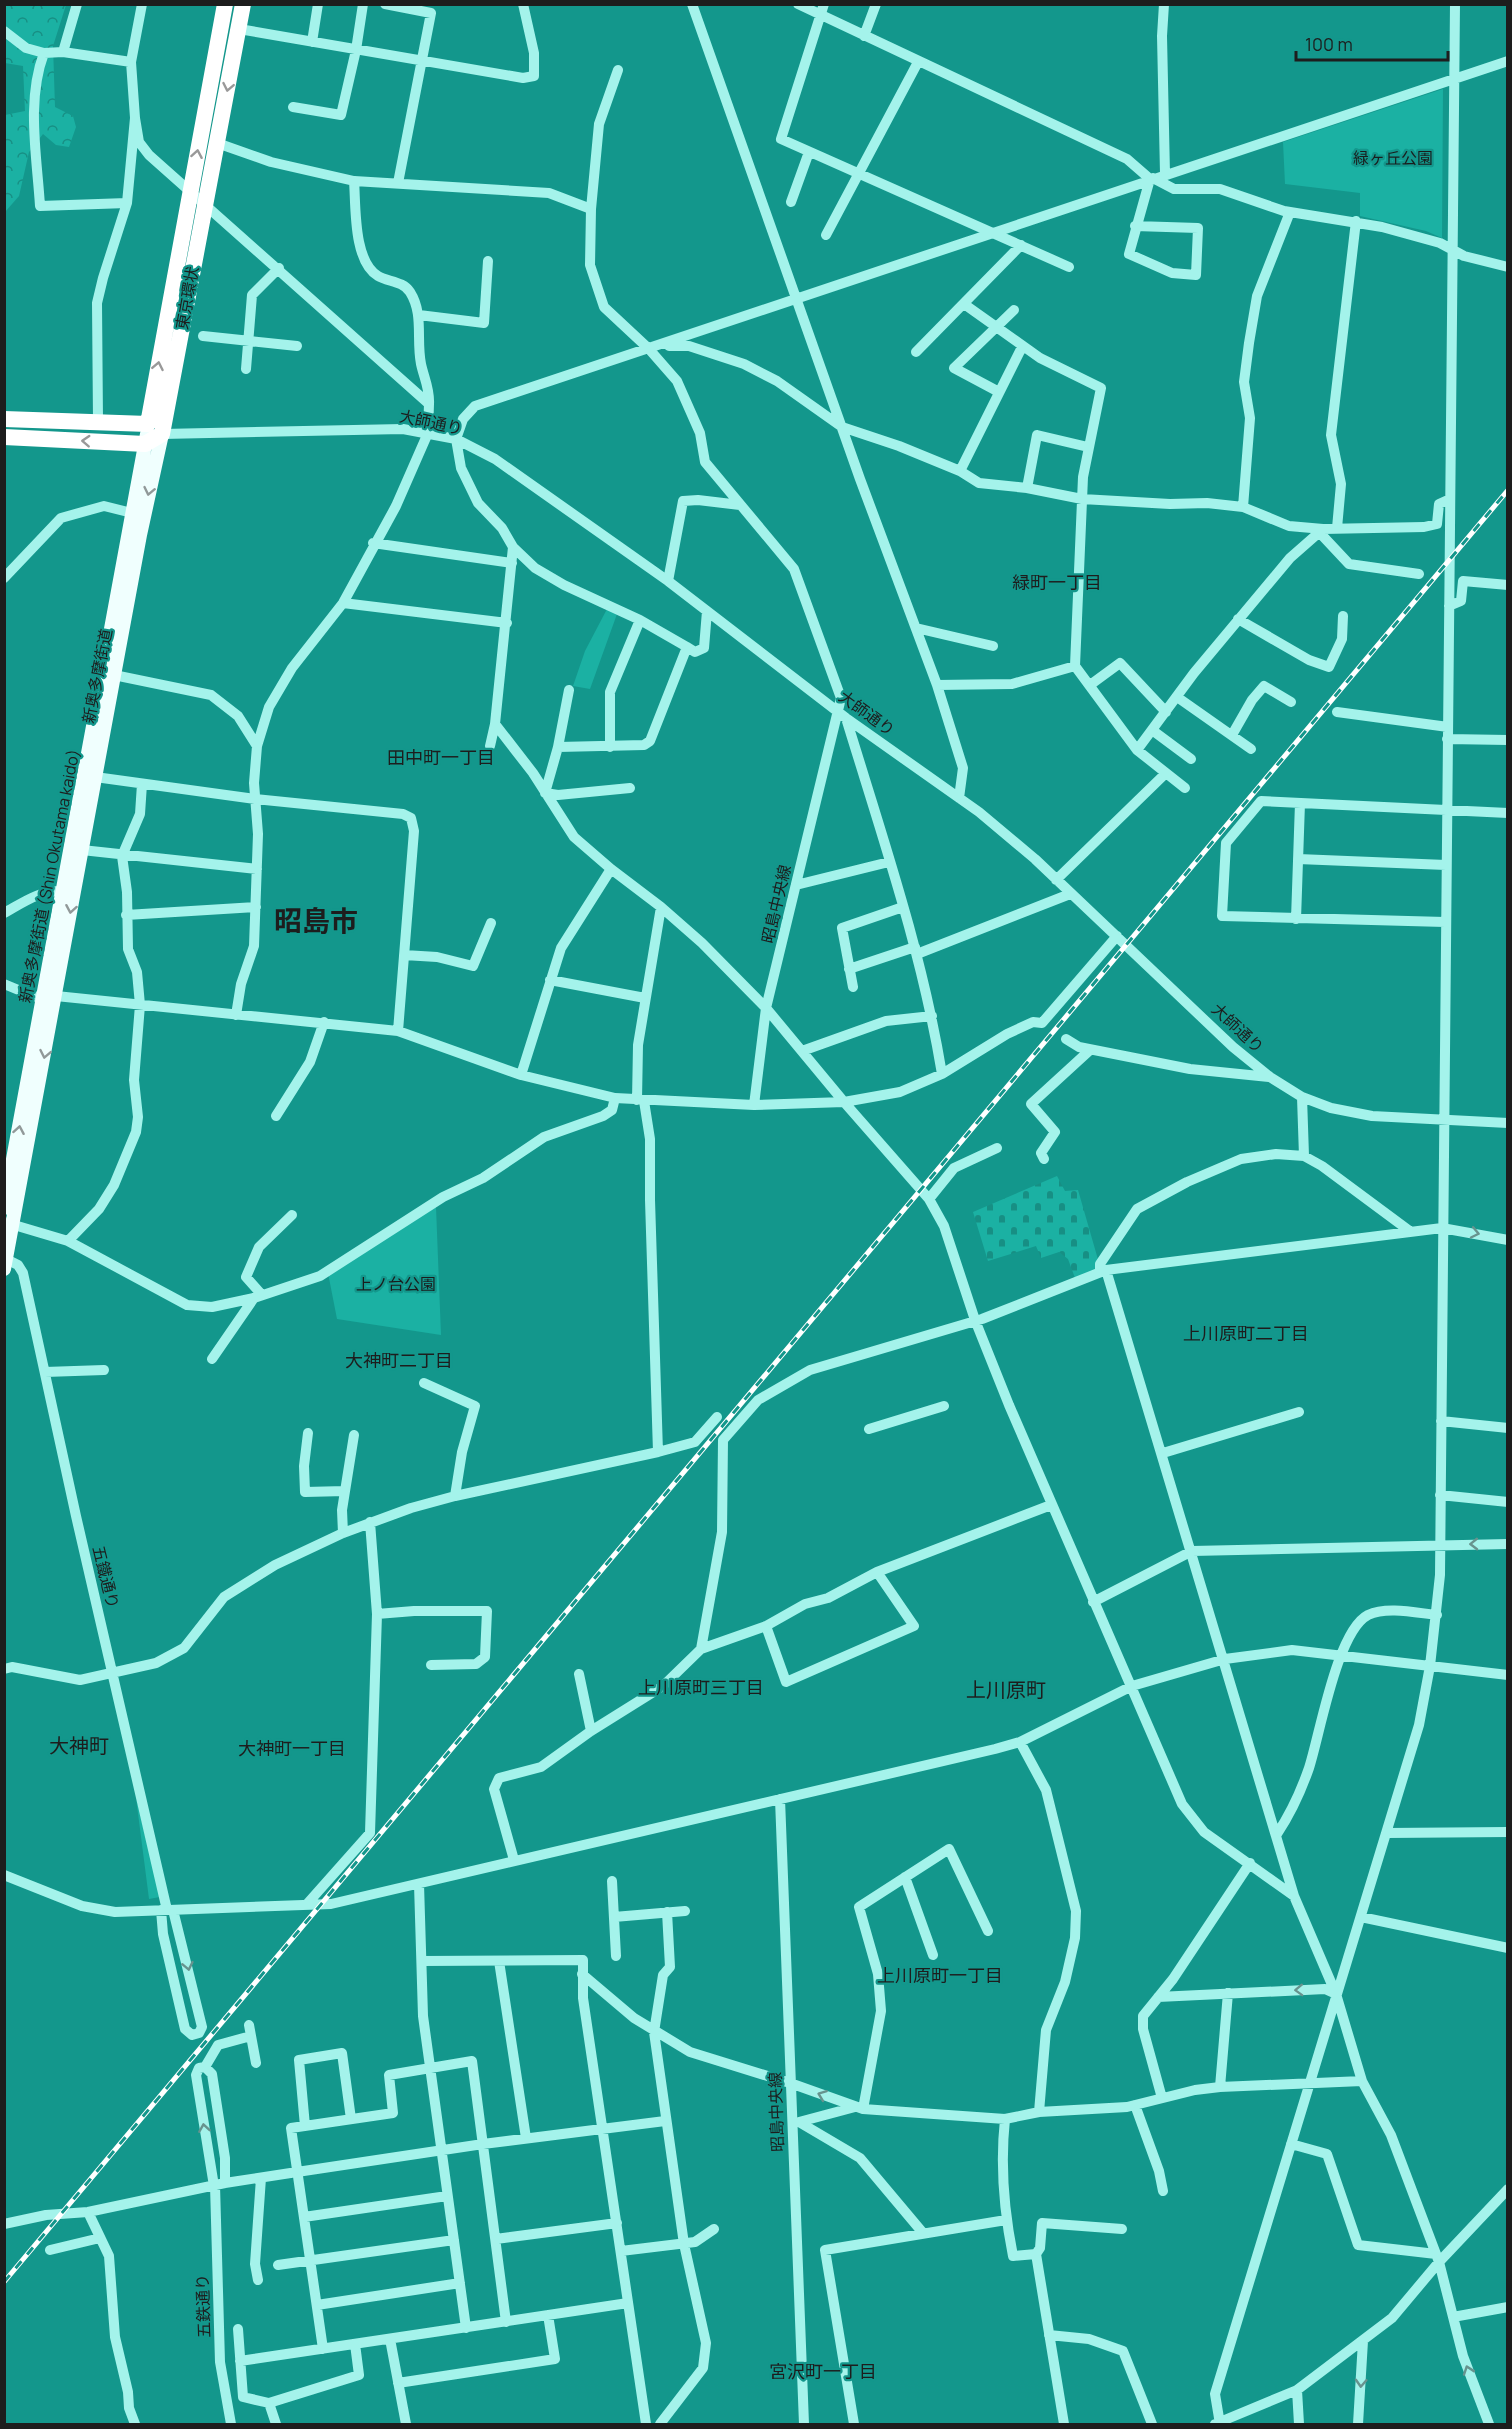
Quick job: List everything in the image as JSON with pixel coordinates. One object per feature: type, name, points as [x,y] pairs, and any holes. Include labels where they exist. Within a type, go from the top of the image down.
[{"type":"highway","name":"東京環状","points":[[155,429],[190,192],[225,4]]},
{"type":"highway","name":"東京環状","points":[[155,429],[217,143],[243,4]]},
{"type":"highway","points":[[4,419],[98,421],[155,429],[145,444],[4,437]]},
{"type":"main road","name":"新奥多摩街道","points":[[49,997],[82,850],[90,776],[114,675],[155,429]]},
{"type":"main road","points":[[132,513],[145,444]]},
{"type":"main road","name":"新奥多摩街道 (Shin Okutama kaido)","points":[[5,1264],[9,1222],[49,997],[63,891],[90,776],[132,513]]},
{"type":"main road","name":"新奥多摩街道 (Shin Okutama kaido)","points":[[4,1208],[8,1167],[49,997]]},
{"type":"street","points":[[63,52],[77,4]]},
{"type":"street","points":[[142,4],[131,62],[135,118],[140,142],[149,155],[279,268],[429,404]]},
{"type":"street","points":[[312,42],[318,4]]},
{"type":"street","points":[[293,107],[341,115],[356,50],[363,4]]},
{"type":"street","points":[[385,4],[431,13],[398,183]]},
{"type":"street","points":[[239,29],[523,78],[534,76],[534,53],[523,4]]},
{"type":"street","points":[[692,4],[842,427],[937,685],[963,768],[959,798]]},
{"type":"street","points":[[798,4],[822,10],[864,36],[1127,159],[1151,179],[1174,189],[1220,189],[1290,212],[1356,221],[1422,238],[1464,256],[1508,267]]},
{"type":"street","points":[[864,36],[876,4]]},
{"type":"street","points":[[1164,4],[1162,36],[1165,174]]},
{"type":"street","points":[[1455,4],[1440,1544],[1437,1615],[1419,1725],[1215,2394],[1218,2423],[1297,2390],[1392,2318],[1437,2258],[1508,2189]]},
{"type":"street","points":[[822,10],[781,139],[1069,267]]},
{"type":"street","points":[[4,31],[26,48],[44,53],[63,52],[131,62]]},
{"type":"street","points":[[44,53],[38,69],[34,114],[40,206],[127,203]]},
{"type":"street","points":[[826,235],[918,62]]},
{"type":"street","points":[[707,611],[704,648],[695,652],[640,620],[564,585],[535,568],[513,547],[502,528],[478,503],[461,468],[456,439],[463,419],[475,406],[661,346],[1165,174],[1506,64]]},
{"type":"street","points":[[618,70],[599,124],[591,209],[590,265],[604,307],[649,349],[677,381],[700,432],[705,462],[794,569],[837,685],[841,698],[842,715],[916,950],[932,1016],[942,1074]]},
{"type":"street","points":[[98,421],[97,303],[127,203],[135,118]]},
{"type":"street","points":[[217,143],[271,162],[354,181],[549,193],[591,209]]},
{"type":"street","points":[[791,202],[809,152]]},
{"type":"street","points":[[1135,226],[1198,228],[1196,275],[1172,273],[1129,254],[1135,226],[1151,179]]},
{"type":"street","points":[[236,1015],[241,984],[254,946],[258,834],[255,799],[257,746],[269,707],[292,668],[343,603],[373,543],[396,506],[428,433],[430,389],[421,363],[419,315],[416,301],[408,289],[376,275],[363,256],[357,232],[354,181]]},
{"type":"street","points":[[1244,507],[1250,418],[1244,382],[1249,343],[1257,296],[1290,212]]},
{"type":"street","points":[[1337,528],[1341,484],[1332,435],[1356,221]]},
{"type":"street","points":[[916,352],[1021,245]]},
{"type":"street","points":[[419,315],[484,323],[488,261]]},
{"type":"street","points":[[246,369],[252,295],[279,268]]},
{"type":"street","points":[[964,304],[1022,347],[1101,388],[1088,447],[1082,499],[1075,666],[1137,750],[1185,788]]},
{"type":"street","points":[[999,392],[954,368],[1014,310]]},
{"type":"street","points":[[203,336],[297,346]]},
{"type":"street","points":[[661,346],[688,346],[744,364],[777,381],[842,427],[900,446],[960,471],[979,483],[1027,488],[1082,499],[1170,504],[1207,503],[1244,507],[1289,526],[1321,530],[1424,527],[1437,524],[1439,504],[1450,499]]},
{"type":"street","points":[[960,471],[1022,347]]},
{"type":"street","name":"大師通り","points":[[155,429],[404,429],[456,439],[495,459],[668,581],[842,715],[959,798],[1056,880],[1118,936],[1233,1047],[1270,1077],[1302,1097],[1332,1108],[1372,1116],[1508,1123]]},
{"type":"street","points":[[1027,488],[1037,435],[1088,447]]},
{"type":"street","points":[[668,581],[682,501],[698,500],[740,505]]},
{"type":"street","points":[[4,578],[61,518],[104,506],[132,513]]},
{"type":"street","points":[[1321,530],[1349,564],[1419,574]]},
{"type":"street","points":[[1137,750],[1238,619],[1290,558],[1321,530]]},
{"type":"street","points":[[373,543],[512,563]]},
{"type":"street","points":[[490,746],[495,724],[507,623],[513,547]]},
{"type":"street","points":[[1449,606],[1461,601],[1463,581],[1508,585]]},
{"type":"street","points":[[343,603],[507,623]]},
{"type":"street","points":[[1238,619],[1309,660],[1329,667],[1342,639],[1343,616]]},
{"type":"street","points":[[610,747],[610,692],[640,620]]},
{"type":"street","points":[[916,628],[993,646]]},
{"type":"street","points":[[558,747],[644,746],[650,741],[687,647]]},
{"type":"street","points":[[1090,685],[1120,663],[1166,712]]},
{"type":"street","points":[[937,685],[1012,684],[1075,666]]},
{"type":"street","points":[[114,675],[211,695],[238,716],[257,746]]},
{"type":"street","points":[[1232,735],[1252,700],[1264,686],[1291,702]]},
{"type":"street","points":[[545,793],[558,747],[568,690]]},
{"type":"street","points":[[1177,697],[1251,749]]},
{"type":"street","points":[[1337,712],[1448,727]]},
{"type":"street","name":"昭島中央線","points":[[754,1105],[766,1008],[796,885],[842,715]]},
{"type":"street","points":[[495,724],[574,837],[702,943],[766,1008],[929,1199],[944,1226],[975,1320],[1051,1505],[1182,1804],[1204,1832],[1294,1896]]},
{"type":"street","points":[[1152,730],[1191,759]]},
{"type":"street","points":[[1447,739],[1508,740]]},
{"type":"street","points":[[1056,880],[1166,773]]},
{"type":"street","points":[[90,776],[255,799],[403,814],[411,818],[414,831],[398,1031]]},
{"type":"street","points":[[68,1241],[105,1200],[124,1165],[136,1132],[138,1117],[134,1080],[140,1005],[137,972],[128,949],[127,892],[122,856],[140,814],[142,784]]},
{"type":"street","points":[[545,793],[558,795],[630,788]]},
{"type":"street","points":[[1445,922],[1222,916],[1226,843],[1261,801],[1437,809],[1446,812],[1508,813]]},
{"type":"street","points":[[1296,919],[1300,803]]},
{"type":"street","points":[[82,850],[257,869]]},
{"type":"street","points":[[1298,859],[1446,865]]},
{"type":"street","points":[[796,885],[890,862]]},
{"type":"street","points":[[521,1075],[561,948],[610,869]]},
{"type":"street","points":[[4,913],[33,896],[51,890],[63,891]]},
{"type":"street","points":[[849,969],[916,950],[1070,894]]},
{"type":"street","points":[[126,915],[256,907]]},
{"type":"street","points":[[658,1452],[650,1212],[650,1139],[641,1101],[639,1045],[661,907]]},
{"type":"street","points":[[853,987],[842,928],[903,907]]},
{"type":"street","points":[[404,955],[437,957],[473,966],[491,923]]},
{"type":"street","points":[[4,984],[49,997],[398,1031],[521,1075],[615,1098],[754,1105],[844,1102],[900,1092],[942,1074],[1007,1034],[1034,1022],[1042,1023],[1118,936]]},
{"type":"street","points":[[550,980],[645,998]]},
{"type":"street","points":[[802,1051],[886,1021],[932,1016]]},
{"type":"street","points":[[276,1116],[309,1062],[324,1022]]},
{"type":"street","points":[[1066,1039],[1079,1047],[1090,1050],[1190,1069],[1270,1077]]},
{"type":"street","points":[[1044,1159],[1041,1154],[1055,1132],[1030,1104],[1090,1050]]},
{"type":"street","points":[[1302,1097],[1304,1156]]},
{"type":"street","points":[[9,1222],[68,1241],[187,1305],[212,1307],[258,1297],[320,1276],[443,1197],[483,1178],[544,1137],[603,1116],[612,1110],[615,1098]]},
{"type":"street","points":[[929,1199],[954,1168],[997,1148]]},
{"type":"street","points":[[1412,1232],[1322,1166],[1304,1156],[1275,1154],[1241,1159],[1137,1209],[1100,1264],[1162,1453],[1294,1896],[1336,1994],[1362,2081],[1391,2134],[1437,2258],[1463,2356],[1488,2424]]},
{"type":"street","points":[[258,1297],[246,1277],[259,1247],[292,1215]]},
{"type":"street","points":[[700,1649],[722,1532],[723,1440],[758,1400],[810,1370],[975,1320],[1103,1271],[1442,1228],[1508,1240]]},
{"type":"street","name":"五鐵通り","points":[[5,1264],[18,1265],[23,1273],[76,1516],[167,1910]]},
{"type":"street","points":[[212,1359],[258,1297]]},
{"type":"street","points":[[45,1372],[104,1370]]},
{"type":"street","points":[[424,1383],[476,1406],[462,1452],[455,1496]]},
{"type":"street","points":[[869,1429],[940,1409]]},
{"type":"street","points":[[1162,1453],[1299,1412]]},
{"type":"street","points":[[4,1669],[12,1667],[80,1680],[156,1663],[184,1648],[224,1597],[286,1559],[343,1533],[370,1522],[455,1496],[695,1442],[717,1417]]},
{"type":"street","points":[[1441,1421],[1508,1428]]},
{"type":"street","points":[[308,1433],[304,1466],[305,1492],[345,1491]]},
{"type":"street","points":[[343,1533],[342,1510],[354,1435]]},
{"type":"street","points":[[1440,1495],[1508,1502]]},
{"type":"street","points":[[514,1860],[494,1789],[499,1778],[541,1767],[591,1731],[663,1686],[700,1649],[766,1626],[805,1604],[828,1598],[877,1572],[1051,1505]]},
{"type":"street","points":[[307,1904],[370,1833],[377,1614],[370,1522]]},
{"type":"street","points":[[1093,1602],[1192,1551],[1508,1544]]},
{"type":"street","points":[[766,1626],[786,1682],[914,1626],[877,1572]]},
{"type":"street","points":[[377,1614],[414,1611],[487,1611],[485,1657],[476,1664],[431,1665]]},
{"type":"street","points":[[1277,1834],[1296,1802],[1309,1767],[1341,1654],[1358,1624],[1375,1612],[1437,1615]]},
{"type":"street","points":[[4,1875],[82,1906],[115,1912],[331,1904],[1020,1742],[1132,1686],[1225,1659],[1292,1650],[1508,1675]]},
{"type":"street","points":[[579,1674],[591,1731]]},
{"type":"street","points":[[1020,1742],[1046,1790],[1076,1911],[1077,1925],[1065,1982],[1046,2030],[1039,2112]]},
{"type":"street","name":"昭島中央線","points":[[780,1799],[804,2424]]},
{"type":"street","points":[[1387,1833],[1508,1832]]},
{"type":"street","points":[[859,2108],[881,2011],[878,1974],[859,1907],[950,1849],[988,1931]]},
{"type":"street","points":[[1162,2098],[1143,2029],[1143,2016],[1250,1863]]},
{"type":"street","points":[[905,1877],[933,1955]]},
{"type":"street","points":[[612,1881],[616,1956]]},
{"type":"street","points":[[419,1884],[423,2016],[466,2328]]},
{"type":"street","points":[[167,1910],[202,2027],[199,2032],[192,2035],[184,2029],[163,1934],[167,1910]]},
{"type":"street","points":[[614,1917],[685,1911]]},
{"type":"street","points":[[660,2424],[703,2368],[706,2343],[684,2244],[654,2032],[663,1975],[670,1967],[667,1912]]},
{"type":"street","points":[[1361,1917],[1508,1948]]},
{"type":"street","points":[[422,1961],[499,1962],[580,1959],[584,1963],[582,1974],[592,2061],[645,2424]]},
{"type":"street","points":[[499,1962],[526,2138]]},
{"type":"street","points":[[582,1974],[654,2032],[690,2052],[790,2083],[859,2108],[1005,2119],[1039,2112],[1135,2105],[1220,2087],[1362,2081]]},
{"type":"street","points":[[1158,1997],[1325,1989],[1336,1994]]},
{"type":"street","points":[[1220,2087],[1228,1993]]},
{"type":"street","points":[[218,2185],[196,2074],[199,2068],[205,2067],[218,2045],[250,2030],[256,2063]]},
{"type":"street","points":[[305,2126],[299,2060],[331,2055],[342,2054],[351,2119]]},
{"type":"street","points":[[323,2349],[291,2128],[393,2113],[389,2075],[472,2061],[506,2322]]},
{"type":"street","points":[[205,2067],[212,2074],[225,2158],[218,2185]]},
{"type":"street","points":[[1135,2105],[1159,2171],[1163,2191]]},
{"type":"street","points":[[859,2108],[799,2122],[860,2158],[923,2233]]},
{"type":"street","points":[[1005,2119],[1002,2148],[1006,2220],[1013,2256],[1036,2254]]},
{"type":"street","points":[[4,2224],[46,2215],[88,2212],[218,2185],[297,2172],[526,2138],[665,2121]]},
{"type":"street","points":[[1291,2144],[1327,2154],[1358,2245],[1437,2258]]},
{"type":"street","points":[[258,2280],[255,2264],[261,2178]]},
{"type":"street","name":"五鉄通り","points":[[218,2185],[220,2362],[231,2424]]},
{"type":"street","points":[[304,2217],[447,2196]]},
{"type":"street","points":[[88,2212],[109,2256],[115,2337],[128,2392],[129,2408],[135,2424]]},
{"type":"street","points":[[854,2424],[825,2250],[1006,2220]]},
{"type":"street","points":[[496,2239],[617,2223]]},
{"type":"street","points":[[1064,2424],[1036,2254],[1040,2248],[1042,2223],[1122,2229]]},
{"type":"street","points":[[621,2251],[696,2242],[714,2229]]},
{"type":"street","points":[[50,2250],[100,2238]]},
{"type":"street","points":[[278,2265],[454,2240]]},
{"type":"street","points":[[316,2305],[460,2283]]},
{"type":"street","points":[[240,2361],[628,2304]]},
{"type":"street","points":[[1453,2317],[1508,2307]]},
{"type":"street","points":[[398,2383],[555,2359],[548,2315]]},
{"type":"street","points":[[238,2329],[243,2397],[269,2403],[359,2375],[355,2344]]},
{"type":"street","points":[[1049,2335],[1089,2339],[1123,2351],[1152,2424]]},
{"type":"street","points":[[390,2339],[406,2424]]},
{"type":"street","points":[[1358,2424],[1363,2341]]},
{"type":"street","points":[[1297,2390],[1299,2424]]},
{"type":"street","points":[[269,2403],[276,2424]]},
{"type":"green space","points":[[5,5],[66,5],[53,46],[55,107],[73,116],[76,127],[69,147],[56,145],[43,134],[29,152],[19,196],[5,212],[5,115],[25,111],[23,66],[5,63]]},
{"type":"green space","name":"緑ヶ丘公園","points":[[1443,89],[1442,238],[1426,231],[1360,216],[1360,193],[1285,184],[1283,142]]},
{"type":"green space","points":[[607,609],[617,614],[590,689],[573,686],[585,651]]},
{"type":"green space","points":[[1057,1176],[1065,1191],[1078,1190],[1099,1263],[1095,1272],[1075,1278],[1068,1259],[1059,1252],[1041,1258],[1036,1246],[988,1261],[973,1212]]},
{"type":"green space","name":"上ノ台公園","points":[[436,1207],[441,1335],[337,1319],[328,1273]]},
{"type":"green space","points":[[136,1798],[160,1897],[149,1899]]},
{"type":"railway","points":[[4,2282],[1508,490]]},
{"type":"district","name":"緑町一丁目","points":[[1057,583]]},
{"type":"district","name":"田中町一丁目","points":[[441,758]]},
{"type":"district","name":"昭島市","points":[[316,921]]},
{"type":"district","name":"上川原町二丁目","points":[[1246,1334]]},
{"type":"district","name":"大神町二丁目","points":[[399,1361]]},
{"type":"district","name":"上川原町三丁目","points":[[701,1688]]},
{"type":"district","name":"上川原町","points":[[1006,1690]]},
{"type":"district","name":"大神町","points":[[79,1746]]},
{"type":"district","name":"大神町一丁目","points":[[292,1749]]},
{"type":"district","name":"上川原町一丁目","points":[[940,1976]]},
{"type":"district","name":"宮沢町一丁目","points":[[823,2372]]}]
